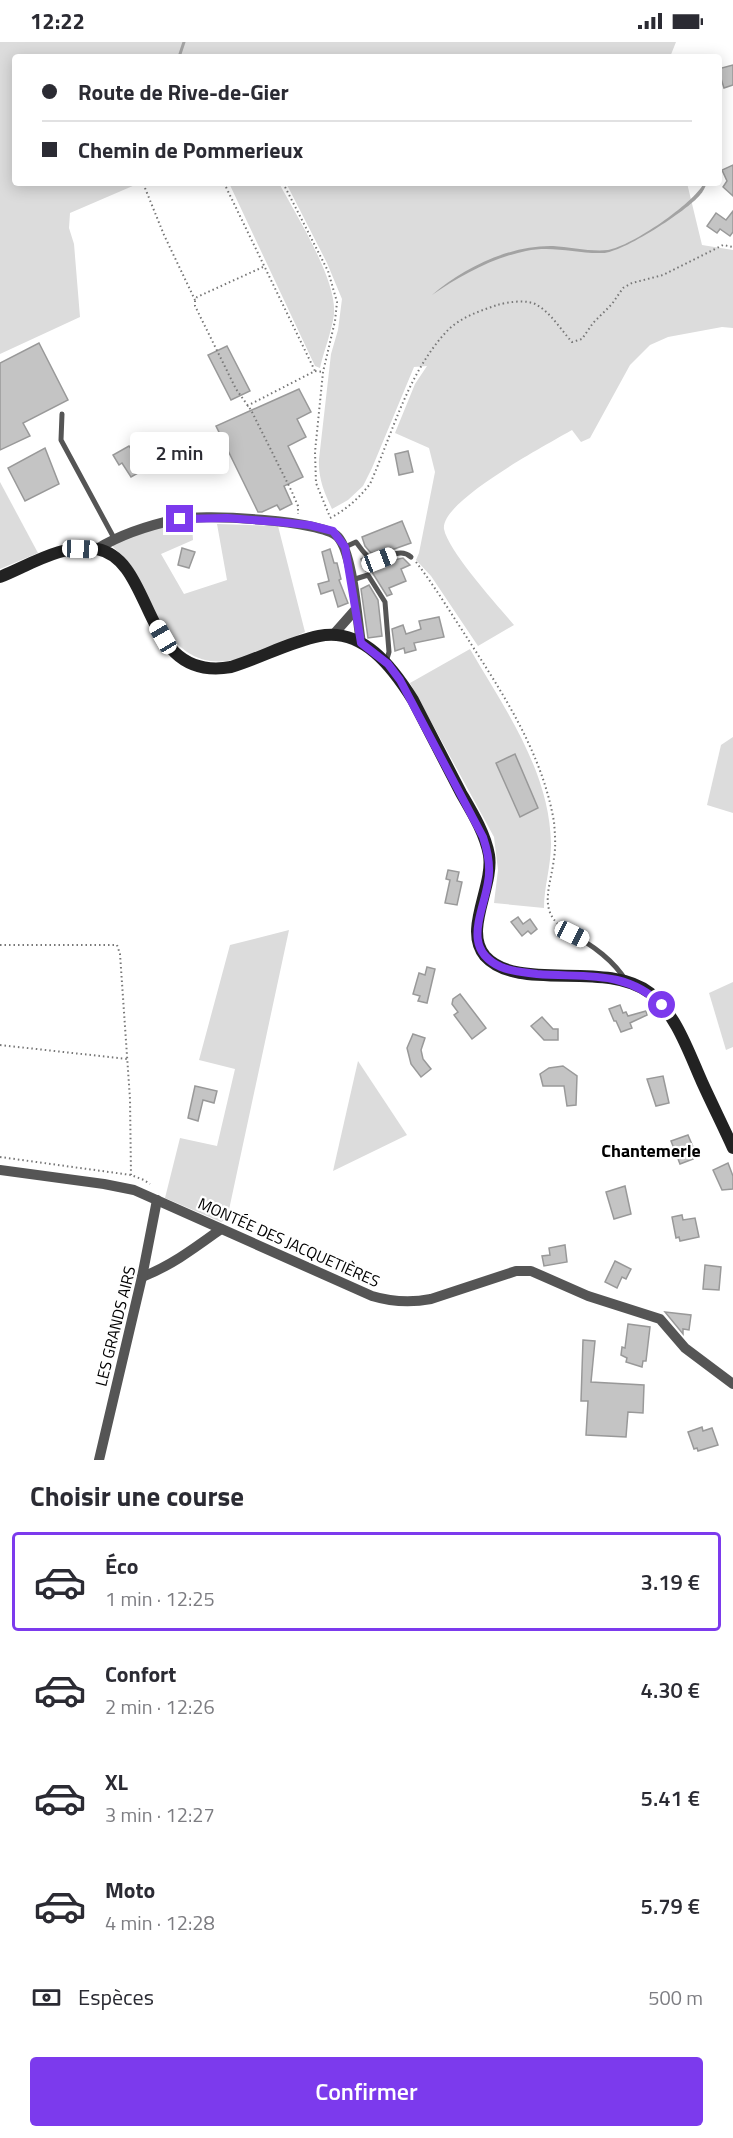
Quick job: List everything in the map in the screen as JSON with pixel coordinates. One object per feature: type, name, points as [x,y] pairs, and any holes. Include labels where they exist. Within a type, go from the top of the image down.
[{"type":"main road","points":[[0,577],[55,554],[80,549],[97,549],[109,554],[122,565],[132,578],[163,637],[176,653],[195,665],[211,669],[231,667],[297,643],[320,636],[333,635],[361,643],[386,662],[413,700],[483,837],[489,865],[488,882],[477,927],[480,949],[488,958],[514,972],[603,976],[627,982],[650,993],[662,1005],[675,1024],[733,1148]]},
{"type":"street","points":[[97,549],[114,538],[180,519],[227,518],[298,524],[333,531],[345,547],[361,643]]},
{"type":"street","points":[[333,635],[356,609]]},
{"type":"street","name":"MONTÉE DES JACQUETIÈRES","points":[[0,1170],[134,1190],[372,1296],[388,1300],[417,1302],[516,1270],[531,1271],[588,1296],[660,1319],[685,1348],[733,1384]]},
{"type":"street","name":"LES GRANDS AIRS","points":[[99,1460],[142,1277],[157,1200]]},
{"type":"street","points":[[142,1277],[157,1271],[194,1249],[221,1229]]},
{"type":"lane","points":[[62,414],[61,440],[114,538]]},
{"type":"lane","points":[[345,547],[356,542],[368,556],[379,560],[400,552],[405,552],[411,557]]},
{"type":"lane","points":[[352,580],[368,575],[385,602],[389,652],[386,662]]},
{"type":"lane","points":[[572,934],[620,970],[627,982]]},
{"type":"path","points":[[225,186],[315,371]]},
{"type":"path","points":[[284,186],[333,284],[337,302],[323,372],[315,470],[318,492],[330,518],[333,531]]},
{"type":"path","points":[[145,188],[164,235],[195,300],[195,306],[236,389],[296,500],[298,524]]},
{"type":"path","points":[[330,518],[362,495],[370,484],[417,371],[449,329],[465,318],[502,303],[535,303],[572,342],[582,339],[623,288],[632,283],[663,275],[723,245],[733,247]]},
{"type":"path","points":[[195,300],[263,267]]},
{"type":"path","points":[[247,406],[315,371],[323,372]]},
{"type":"path","points":[[411,557],[426,575],[496,684],[537,762],[549,801],[555,837],[548,894],[549,911],[558,926],[572,934]]},
{"type":"path","points":[[0,945],[117,945],[120,954],[128,1059],[131,1175],[0,1157]]},
{"type":"path","points":[[0,1045],[128,1059]]},
{"type":"shaded area","points":[[0,42],[676,42],[671,54],[12,54],[12,186],[133,186],[70,213],[69,228],[74,244],[80,317],[0,354]]},
{"type":"shaded area","points":[[230,186],[281,186],[314,247],[329,283],[334,314],[320,368],[315,366]]},
{"type":"shaded area","points":[[288,186],[688,186],[702,245],[733,250],[733,328],[722,327],[668,337],[650,345],[630,365],[590,438],[581,442],[572,430],[497,474],[476,489],[447,517],[444,529],[454,551],[514,625],[478,646],[431,576],[416,560],[435,472],[429,448],[395,433],[415,384],[427,366],[414,367],[363,486],[348,500],[332,509],[326,497],[319,459],[331,354],[338,330],[342,299],[327,263]]},
{"type":"shaded area","points":[[702,186],[705,186],[693,202],[654,230],[612,251],[593,253],[536,249],[513,254],[477,269],[432,295],[473,267],[520,249],[553,246],[608,250],[619,247],[661,223]]},
{"type":"shaded area","points":[[0,482],[38,553],[0,569]]},
{"type":"shaded area","points":[[217,524],[278,526],[305,632],[263,651],[243,658],[224,661],[206,660],[189,653],[173,639],[158,617],[132,567],[113,547],[114,542],[159,528],[192,525],[193,540],[161,554],[184,594],[227,580]]},
{"type":"shaded area","points":[[470,649],[511,718],[534,766],[543,792],[549,817],[551,844],[544,908],[494,903],[498,870],[494,837],[410,683]]},
{"type":"shaded area","points":[[733,737],[733,813],[707,805],[721,745]]},
{"type":"shaded area","points":[[289,930],[227,1219],[221,1222],[165,1198],[180,1138],[217,1146],[235,1069],[199,1060],[230,945]]},
{"type":"shaded area","points":[[733,982],[733,1047],[726,1050],[709,993]]},
{"type":"shaded area","points":[[358,1061],[407,1135],[333,1171]]},
{"type":"building","points":[[733,65],[733,85],[724,88],[722,68]]},
{"type":"building","points":[[733,165],[733,196],[723,187],[727,181],[722,170]]},
{"type":"building","points":[[733,211],[733,232],[730,236],[720,229],[717,233],[707,226],[716,213],[726,220]]},
{"type":"building","points":[[39,343],[68,400],[23,423],[30,436],[0,450],[0,363]]},
{"type":"building","points":[[227,346],[250,391],[231,400],[208,355]]},
{"type":"building","points":[[299,389],[311,412],[297,419],[306,437],[288,446],[303,477],[284,486],[292,504],[280,510],[277,505],[258,512],[216,426]]},
{"type":"building","points":[[129,446],[145,469],[131,477],[122,463],[119,465],[113,455]]},
{"type":"building","points":[[45,448],[59,484],[25,501],[8,468]]},
{"type":"building","points":[[408,451],[413,472],[399,475],[395,454]]},
{"type":"building","points":[[402,521],[411,543],[380,554],[371,553],[365,546],[362,537]]},
{"type":"building","points":[[182,548],[195,552],[189,568],[178,565]]},
{"type":"building","points":[[330,549],[334,563],[337,563],[341,579],[339,580],[348,603],[338,607],[333,590],[321,594],[318,584],[329,581],[322,552]]},
{"type":"building","points":[[403,558],[410,565],[401,569],[406,581],[389,588],[392,594],[387,596],[372,572],[366,571],[361,559],[375,564]]},
{"type":"building","points":[[369,585],[378,600],[382,636],[368,638],[361,589]]},
{"type":"building","points":[[439,617],[444,637],[414,643],[416,650],[405,653],[404,648],[395,651],[392,629],[403,625],[406,634],[421,629],[419,621]]},
{"type":"building","points":[[515,754],[538,808],[520,817],[496,763]]},
{"type":"building","points":[[448,870],[459,872],[457,881],[462,882],[457,905],[445,903],[450,880],[446,879]]},
{"type":"building","points":[[518,917],[523,924],[530,919],[537,929],[531,934],[528,931],[522,936],[511,922]]},
{"type":"building","points":[[427,967],[435,969],[427,1003],[418,1001],[420,996],[413,994],[419,973],[425,975]]},
{"type":"building","points":[[460,994],[486,1028],[472,1039],[454,1015],[458,1012],[452,1004],[453,999]]},
{"type":"building","points":[[620,1005],[623,1013],[626,1012],[628,1016],[646,1011],[647,1015],[630,1023],[632,1028],[621,1032],[609,1009]]},
{"type":"building","points":[[542,1017],[553,1029],[558,1029],[558,1040],[544,1040],[531,1026]]},
{"type":"building","points":[[413,1034],[425,1038],[421,1050],[423,1059],[431,1069],[421,1077],[411,1064],[407,1048]]},
{"type":"building","points":[[563,1066],[577,1076],[576,1105],[567,1106],[564,1086],[543,1086],[540,1074],[549,1068]]},
{"type":"building","points":[[663,1076],[669,1103],[656,1106],[647,1079]]},
{"type":"building","points":[[195,1086],[217,1091],[214,1103],[203,1100],[198,1121],[188,1118]]},
{"type":"building","points":[[688,1135],[693,1147],[689,1149],[693,1159],[680,1164],[671,1141]]},
{"type":"building","points":[[728,1163],[733,1176],[733,1189],[722,1190],[713,1170]]},
{"type":"building","points":[[625,1186],[631,1214],[614,1219],[606,1192]]},
{"type":"building","points":[[682,1215],[683,1220],[695,1218],[699,1237],[680,1241],[679,1237],[676,1238],[672,1217]]},
{"type":"building","points":[[565,1245],[567,1262],[544,1266],[542,1256],[550,1255],[549,1248]]},
{"type":"building","points":[[615,1261],[631,1269],[626,1279],[622,1277],[617,1288],[605,1282]]},
{"type":"building","points":[[705,1265],[721,1267],[719,1290],[703,1289]]},
{"type":"building","points":[[665,1312],[691,1315],[689,1330],[683,1329],[683,1334]]},
{"type":"building","points":[[628,1324],[650,1327],[646,1361],[643,1361],[642,1367],[626,1362],[627,1358],[621,1355],[622,1347],[625,1348]]},
{"type":"building","points":[[583,1340],[595,1341],[591,1382],[644,1385],[643,1413],[628,1412],[626,1437],[586,1435],[588,1401],[581,1401]]},
{"type":"building","points":[[702,1427],[703,1431],[712,1428],[718,1445],[698,1451],[697,1448],[694,1449],[688,1432]]},
{"type":"waterway","points":[[180,54],[184,42]]},
{"type":"district","name":"Chantemerle","points":[[651,1151]]},
{"type":"route","points":[[180,519],[227,518],[309,525],[333,531],[338,536],[345,547],[351,574],[361,643],[388,664],[413,700],[483,837],[489,865],[488,882],[477,927],[480,949],[488,958],[514,972],[603,976],[621,980],[650,993],[662,1005]]}]
